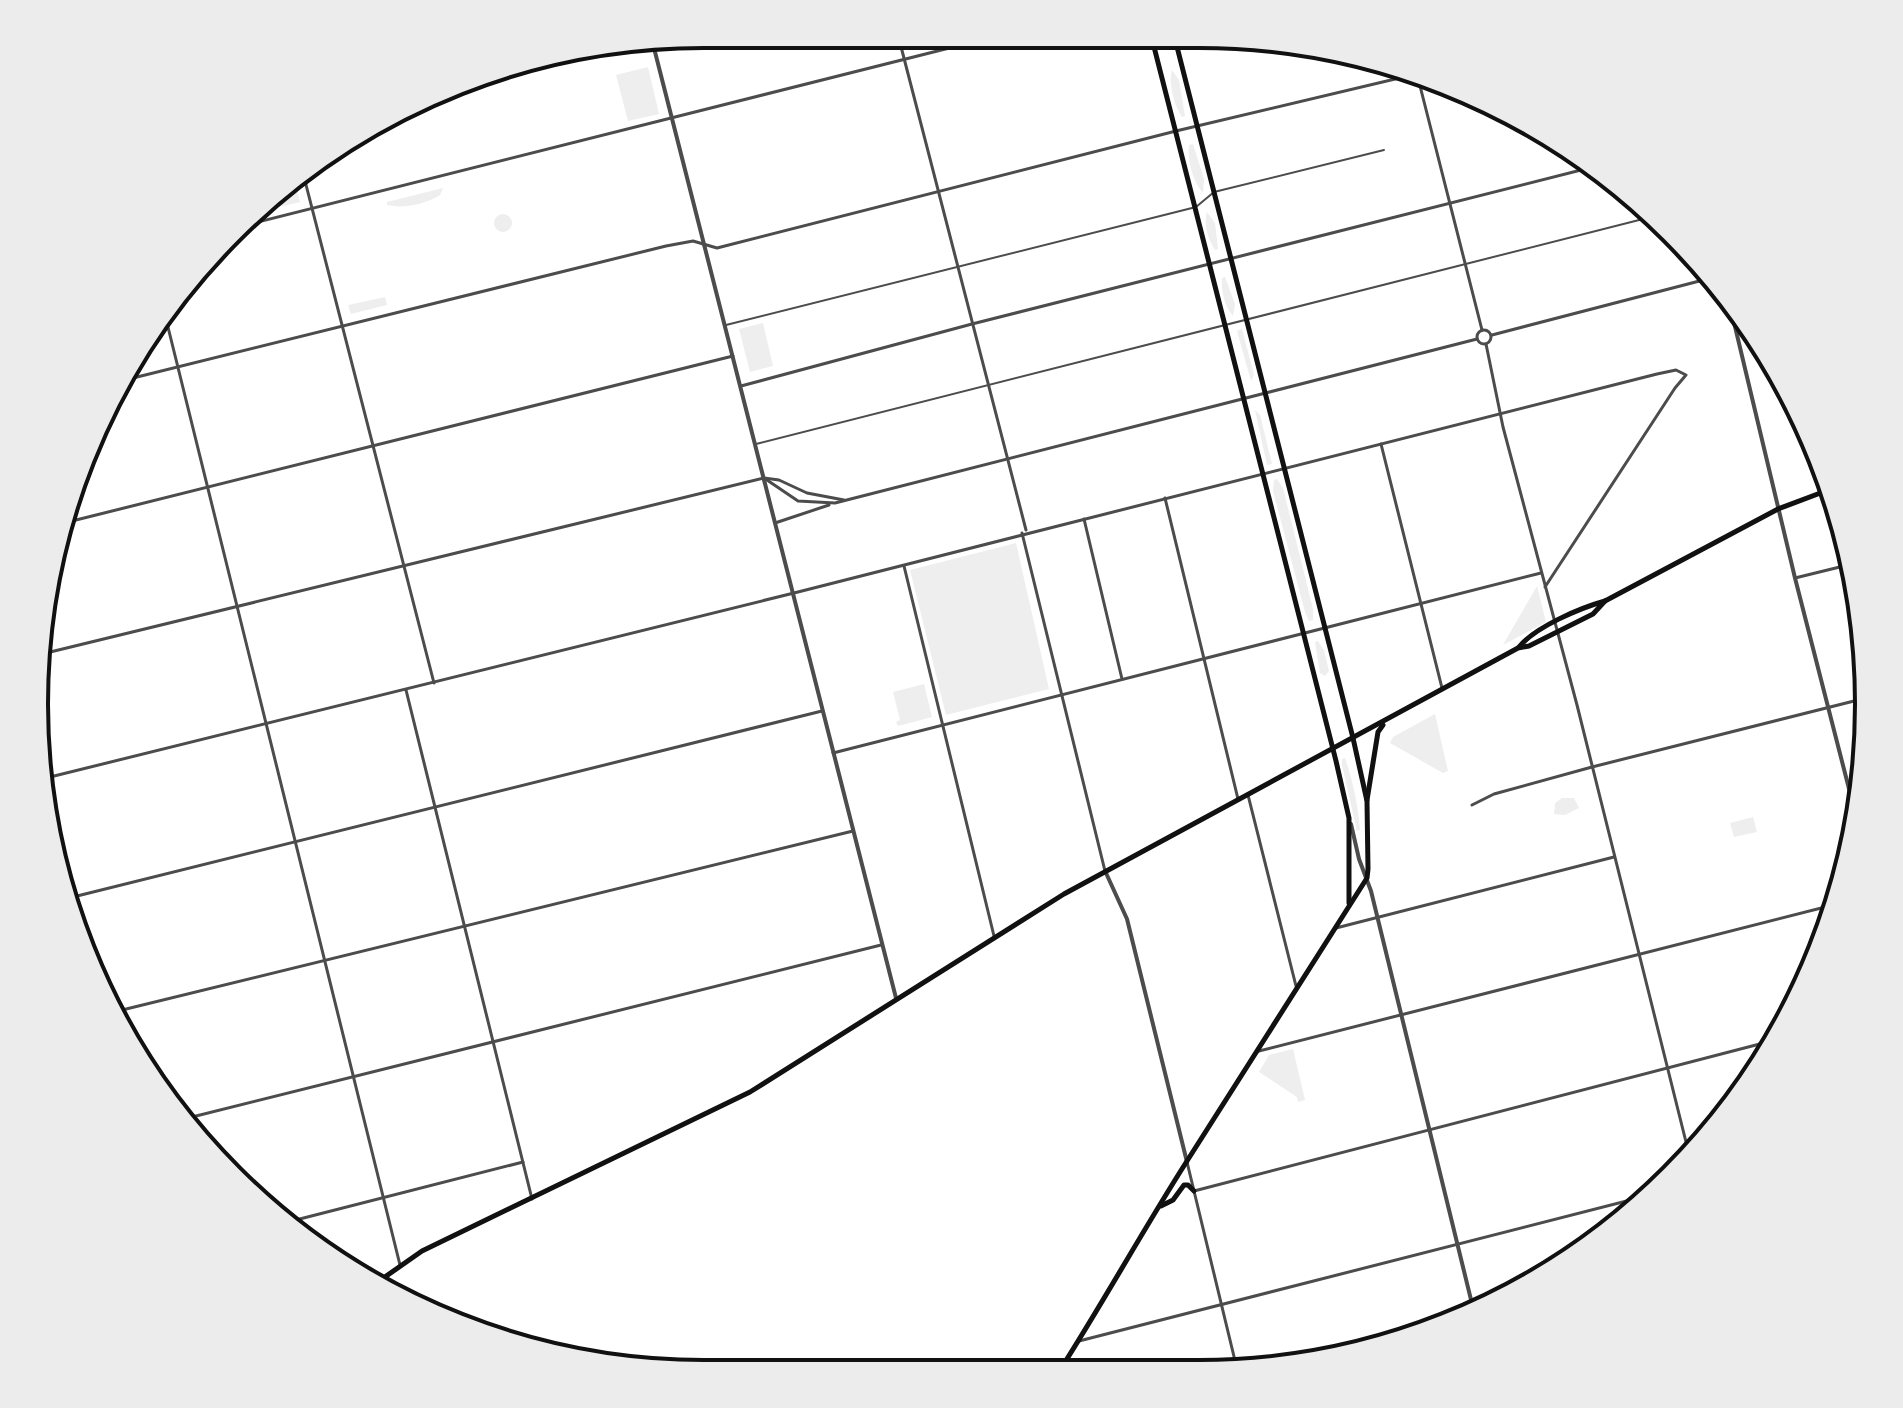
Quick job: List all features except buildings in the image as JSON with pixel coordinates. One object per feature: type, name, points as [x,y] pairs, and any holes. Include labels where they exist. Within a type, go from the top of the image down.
[{"type":"main road","points":[[1154,48],[1349,818],[1349,904]]},
{"type":"main road","points":[[1177,48],[1327,627],[1367,801]]},
{"type":"main road","points":[[1518,648],[1526,639],[1555,622],[1589,605],[1605,601],[1778,509],[1820,493]]},
{"type":"main road","points":[[385,1277],[435,1245],[750,1092],[1064,894],[1518,648],[1529,646],[1593,614],[1605,601]]},
{"type":"main road","points":[[1067,1360],[1187,1162],[1367,878],[1367,801],[1378,732],[1385,721]]},
{"type":"main road","points":[[1160,1206],[1173,1200],[1184,1185],[1194,1191]]},
{"type":"street","points":[[901,48],[1008,458],[1061,694],[1106,873],[1127,919],[1235,1359]]},
{"type":"street","points":[[260,222],[951,48]]},
{"type":"street","points":[[654,50],[896,998]]},
{"type":"street","points":[[135,378],[666,246],[693,241],[717,248],[1176,131],[1396,79]]},
{"type":"street","points":[[1420,87],[1482,330],[1492,335],[1700,281]]},
{"type":"street","points":[[741,386],[972,324],[1579,171]]},
{"type":"street","points":[[306,183],[434,683]]},
{"type":"street","points":[[168,327],[400,1265]]},
{"type":"street","points":[[1735,328],[1849,789]]},
{"type":"street","points":[[1482,330],[1477,334],[1477,339],[1479,343],[1486,344]]},
{"type":"street","points":[[1492,335],[1486,344],[1501,413],[1686,1143]]},
{"type":"street","points":[[775,523],[844,500],[1477,339]]},
{"type":"street","points":[[74,520],[733,356]]},
{"type":"street","points":[[52,776],[1670,371],[1686,375],[1545,587]]},
{"type":"street","points":[[1381,444],[1442,689]]},
{"type":"street","points":[[764,478],[798,501],[835,503]]},
{"type":"street","points":[[50,652],[764,478],[779,480],[807,493],[844,500]]},
{"type":"street","points":[[1165,498],[1238,799]]},
{"type":"street","points":[[1083,518],[1122,679]]},
{"type":"street","points":[[903,565],[994,936]]},
{"type":"street","points":[[1795,578],[1840,567]]},
{"type":"street","points":[[833,753],[1541,573]]},
{"type":"street","points":[[406,690],[532,1199]]},
{"type":"street","points":[[1472,805],[1494,794],[1592,767],[1855,701]]},
{"type":"street","points":[[77,896],[822,711]]},
{"type":"street","points":[[1248,793],[1297,990]]},
{"type":"street","points":[[1349,818],[1431,1130],[1471,1300]]},
{"type":"street","points":[[124,1009],[853,831]]},
{"type":"street","points":[[1336,928],[1614,857]]},
{"type":"street","points":[[1257,1052],[1822,908]]},
{"type":"street","points":[[195,1116],[881,945]]},
{"type":"street","points":[[1194,1191],[1759,1044]]},
{"type":"street","points":[[299,1219],[523,1162]]},
{"type":"street","points":[[1079,1341],[1627,1201]]},
{"type":"lane","points":[[725,325],[1196,207],[1214,192],[1384,150]]},
{"type":"lane","points":[[755,444],[1641,220]]},
{"type":"shaded area","points":[[648,67],[659,114],[628,121],[616,75]]},
{"type":"shaded area","points":[[1172,70],[1179,80],[1185,116],[1182,117],[1172,94]]},
{"type":"shaded area","points":[[1193,144],[1204,179],[1203,193],[1190,164],[1189,145]]},
{"type":"shaded area","points":[[443,188],[440,195],[422,203],[387,205],[387,202]]},
{"type":"shaded area","points":[[297,190],[300,202],[275,208]]},
{"type":"shaded area","points":[[1207,212],[1215,223],[1218,249],[1215,250],[1207,231]]},
{"type":"shaded area","points":[[503,214],[512,223],[503,232],[494,223]]},
{"type":"shaded area","points":[[1225,277],[1235,304],[1233,316],[1223,293],[1222,278]]},
{"type":"shaded area","points":[[385,297],[387,305],[351,314],[348,305]]},
{"type":"shaded area","points":[[763,323],[773,366],[750,372],[739,329]]},
{"type":"shaded area","points":[[1242,329],[1254,375],[1251,381],[1237,331]]},
{"type":"shaded area","points":[[1255,410],[1260,415],[1272,464],[1267,465]]},
{"type":"shaded area","points":[[1277,479],[1283,488],[1313,609],[1313,620],[1309,621],[1273,491],[1274,480]]},
{"type":"shaded area","points":[[1016,543],[1049,689],[946,715],[910,570]]},
{"type":"shaded area","points":[[1537,586],[1546,622],[1503,645]]},
{"type":"shaded area","points":[[1318,641],[1324,650],[1329,671],[1325,676],[1320,673],[1315,642]]},
{"type":"shaded area","points":[[924,684],[932,717],[898,726],[896,722],[900,720],[893,692]]},
{"type":"shaded area","points":[[1435,714],[1448,771],[1443,773],[1390,743],[1393,737]]},
{"type":"shaded area","points":[[1345,758],[1356,803],[1360,830],[1357,831],[1342,765]]},
{"type":"shaded area","points":[[1562,798],[1574,798],[1579,808],[1565,815],[1554,814],[1555,803]]},
{"type":"shaded area","points":[[1753,817],[1757,832],[1734,837],[1730,823]]},
{"type":"shaded area","points":[[1293,1049],[1305,1100],[1298,1102],[1297,1097],[1259,1072],[1269,1055]]}]
